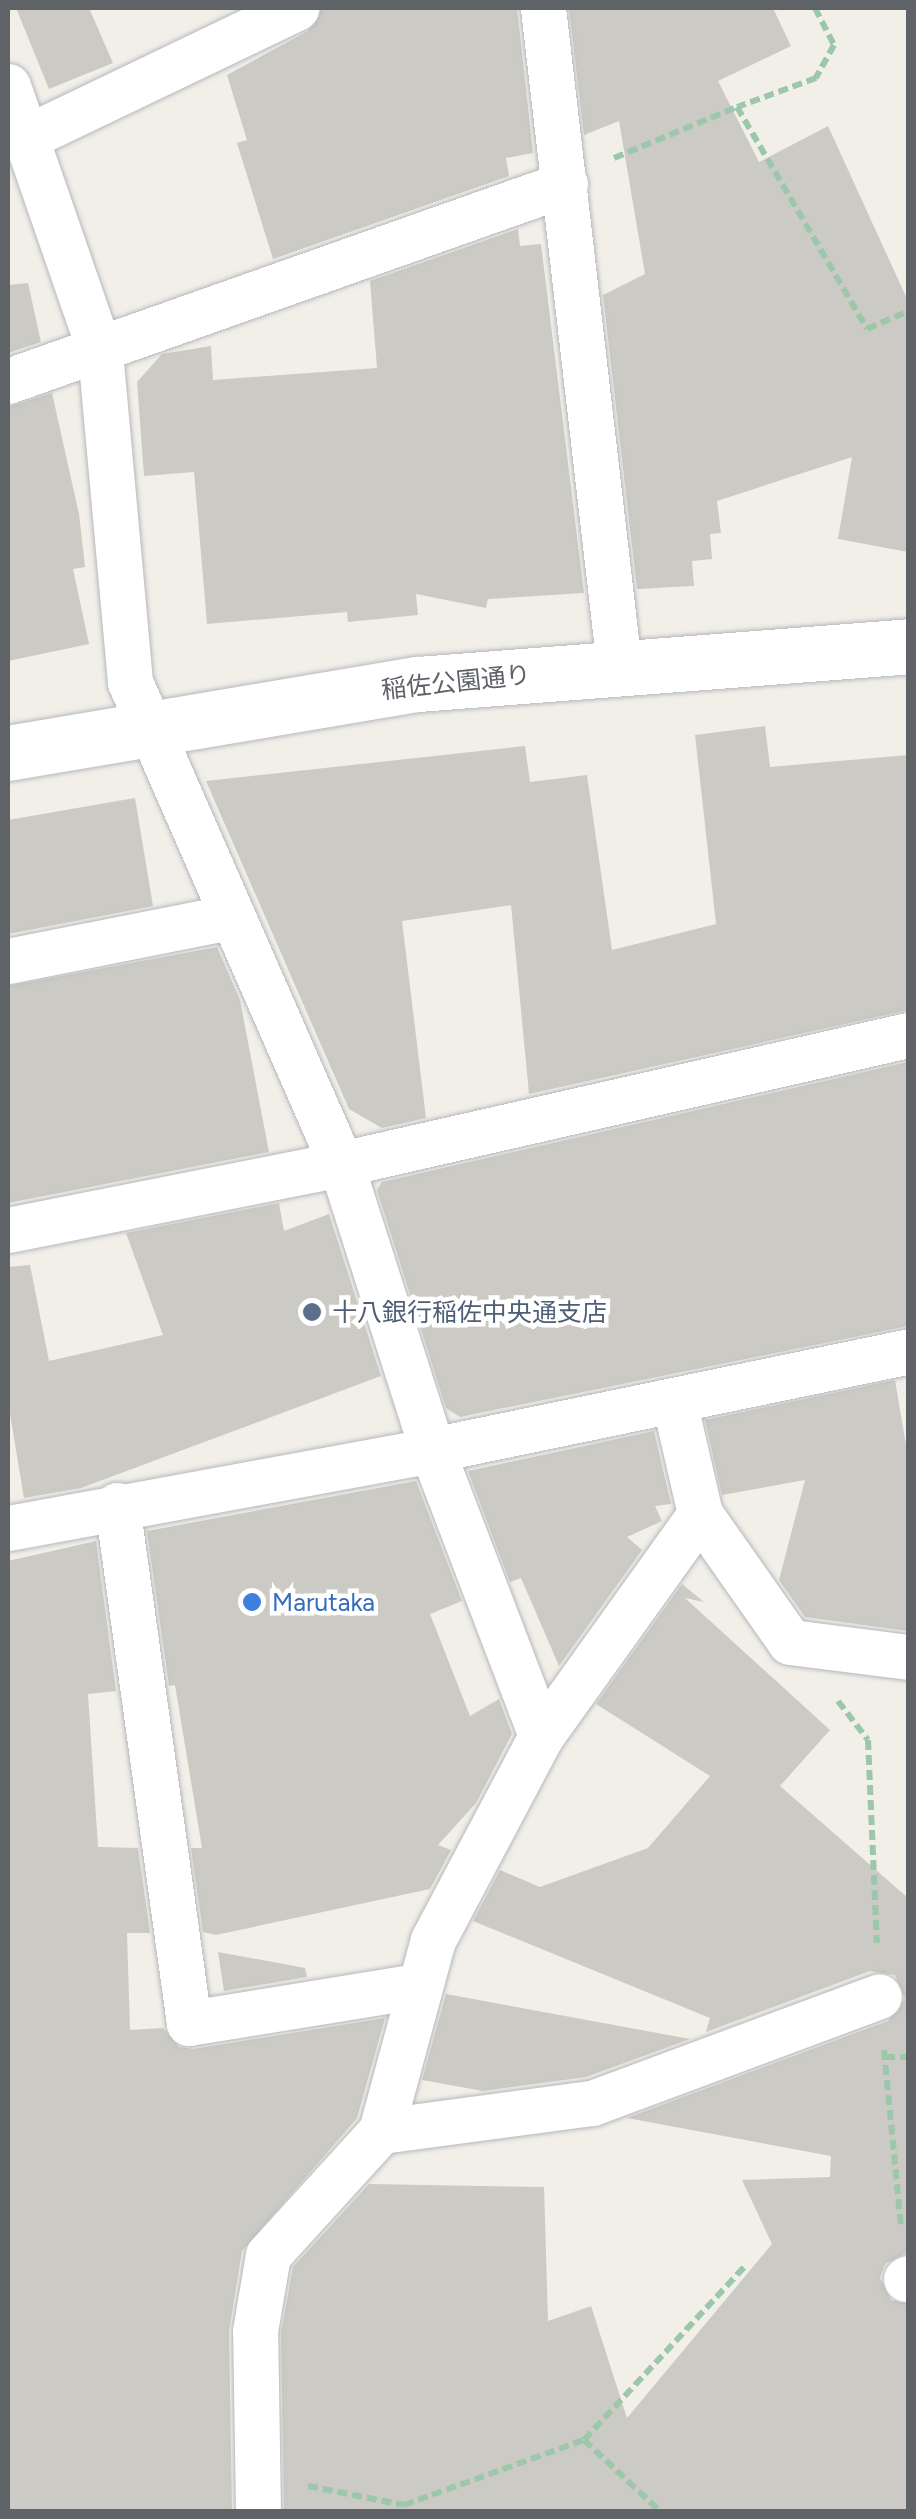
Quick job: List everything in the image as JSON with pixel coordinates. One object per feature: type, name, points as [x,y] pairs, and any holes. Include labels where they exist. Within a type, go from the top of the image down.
[{"type":"street","points":[[25,138],[296,8]]},
{"type":"street","points":[[543,8],[619,666]]},
{"type":"street","points":[[8,86],[100,352],[130,682],[340,1164],[432,1450],[541,1736]]},
{"type":"street","points":[[8,381],[100,352],[565,184]]},
{"type":"street","name":"稲佐公園通り","points":[[8,753],[146,725],[418,684],[908,646]]},
{"type":"street","points":[[8,961],[231,917]]},
{"type":"street","points":[[8,1230],[340,1164],[908,1035]]},
{"type":"street","points":[[8,1528],[432,1450],[908,1351]]},
{"type":"street","points":[[674,1401],[700,1514],[790,1642],[908,1657]]},
{"type":"street","points":[[117,1505],[189,2022],[418,1986]]},
{"type":"street","points":[[258,2494],[254,2331],[268,2255],[381,2131],[433,1940],[541,1736],[700,1514]]},
{"type":"street","points":[[381,2131],[592,2103],[879,1996]]},
{"type":"path","points":[[565,184],[590,168],[816,78],[834,45],[815,8]]},
{"type":"path","points":[[738,107],[867,329],[908,311]]},
{"type":"path","points":[[885,2058],[908,2056]]},
{"type":"path","points":[[258,2494],[404,2505],[584,2440],[745,2266]]},
{"type":"path","points":[[584,2440],[661,2512]]},
{"type":"building","points":[[16,8],[89,8],[113,63],[49,89]]},
{"type":"building","points":[[322,8],[517,8],[533,153],[506,158],[509,176],[273,259],[237,143],[247,140],[227,75],[308,31]]},
{"type":"building","points":[[569,8],[773,8],[791,46],[718,81],[759,162],[828,126],[908,301],[908,552],[838,539],[852,457],[717,501],[721,533],[710,534],[712,559],[692,561],[694,586],[637,589],[603,295],[645,274],[619,121],[584,135]]},
{"type":"building","points":[[518,229],[520,246],[541,244],[584,593],[488,599],[486,608],[416,594],[418,615],[348,622],[347,612],[207,624],[194,472],[144,476],[137,382],[162,354],[211,346],[213,380],[377,368],[370,281]]},
{"type":"building","points":[[28,283],[41,342],[8,353],[8,285]]},
{"type":"building","points":[[52,393],[79,514],[85,567],[73,569],[89,644],[8,661],[8,407]]},
{"type":"building","points":[[765,726],[770,767],[908,755],[908,1010],[529,1094],[511,905],[402,921],[426,1118],[382,1128],[349,1109],[206,781],[525,746],[530,782],[587,775],[612,950],[716,924],[695,735]]},
{"type":"building","points":[[135,798],[153,906],[8,934],[8,820]]},
{"type":"building","points":[[217,947],[240,1000],[269,1152],[8,1203],[8,986]]},
{"type":"building","points":[[908,1062],[908,1326],[460,1417],[446,1408],[377,1190],[382,1182]]},
{"type":"building","points":[[279,1203],[284,1231],[329,1214],[381,1376],[81,1488],[24,1498],[8,1402],[8,1267],[30,1265],[49,1361],[163,1335],[126,1233]]},
{"type":"building","points":[[895,1380],[908,1457],[908,1631],[805,1617],[779,1580],[805,1480],[722,1495],[705,1420]]},
{"type":"building","points":[[654,1431],[671,1504],[655,1506],[662,1521],[627,1537],[642,1550],[559,1666],[521,1578],[510,1582],[468,1471]]},
{"type":"building","points":[[416,1481],[462,1601],[430,1614],[470,1716],[499,1699],[512,1734],[476,1803],[438,1845],[451,1850],[430,1889],[216,1935],[203,1932],[191,1848],[202,1848],[175,1685],[169,1686],[147,1531]]},
{"type":"building","points":[[96,1541],[116,1691],[88,1694],[98,1847],[138,1848],[150,1933],[127,1933],[130,2030],[163,2028],[179,2047],[193,2049],[385,2018],[357,2118],[242,2251],[229,2331],[232,2512],[8,2512],[8,1561]]},
{"type":"building","points":[[682,1584],[704,1602],[685,1598],[830,1730],[780,1786],[908,1898],[908,2252],[885,2264],[880,2278],[891,2300],[908,2304],[908,2512],[284,2512],[281,2333],[293,2267],[369,2184],[544,2187],[548,2321],[591,2306],[627,2418],[772,2244],[742,2180],[830,2177],[831,2156],[627,2118],[888,2021],[905,1999],[895,1975],[870,1971],[706,2032],[710,2018],[473,1921],[500,1870],[540,1887],[648,1848],[710,1776],[596,1704]]},
{"type":"building","points":[[218,1952],[305,1968],[307,1977],[224,1991]]},
{"type":"building","points":[[446,1994],[690,2039],[586,2077],[483,2091],[422,2080]]},
{"type":"place","name":"十八銀行稲佐中央通支店","points":[[312,1312]]},
{"type":"place","name":"Marutaka","points":[[252,1602]]}]
